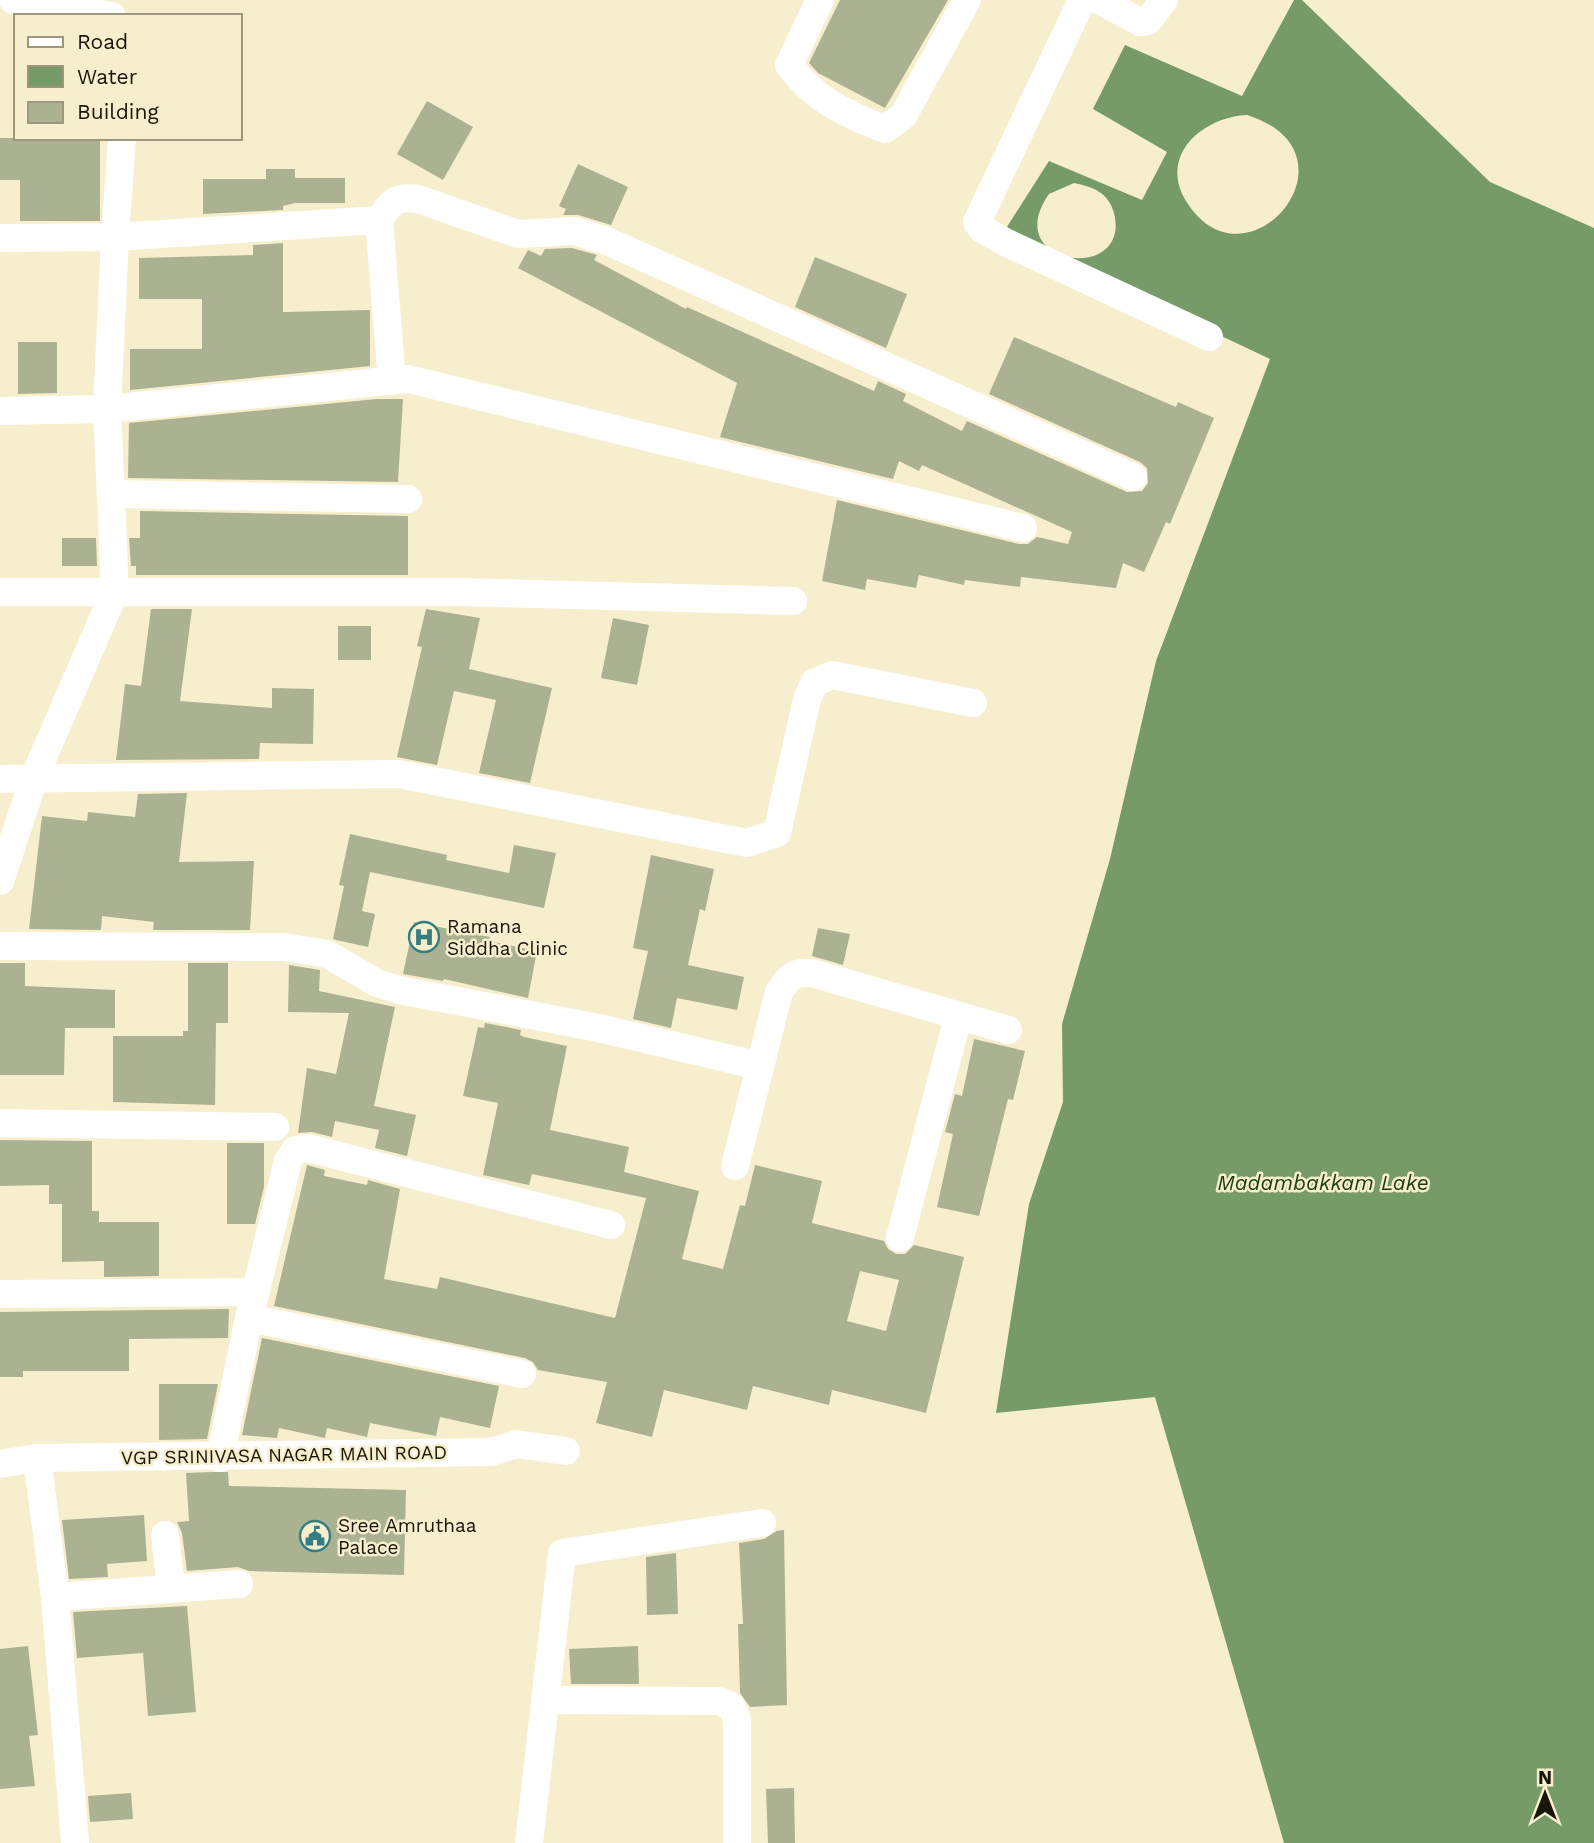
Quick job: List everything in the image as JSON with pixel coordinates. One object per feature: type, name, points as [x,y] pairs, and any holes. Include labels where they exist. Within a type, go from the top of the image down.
[{"type":"street","points":[[13,0],[100,14]]},
{"type":"street","points":[[820,0],[789,65],[808,90],[861,120],[885,129],[903,116],[967,0]]},
{"type":"street","points":[[1082,0],[977,222],[982,229],[1005,242],[1209,337]]},
{"type":"street","points":[[1099,0],[1140,22],[1148,21],[1164,0]]},
{"type":"street","points":[[0,881],[34,778],[115,591],[107,409],[122,140]]},
{"type":"street","points":[[392,381],[379,220],[393,200],[401,197],[418,199],[518,234],[574,231],[607,241],[1133,477]]},
{"type":"street","points":[[0,238],[115,237],[379,220]]},
{"type":"street","points":[[0,411],[107,409],[408,379],[1023,528]]},
{"type":"street","points":[[111,494],[408,499]]},
{"type":"street","points":[[0,592],[459,592],[793,601]]},
{"type":"street","points":[[0,779],[399,774],[747,843],[777,833],[807,699],[814,683],[832,676],[973,703]]},
{"type":"street","points":[[0,946],[284,947],[327,954],[377,983],[399,990],[599,1028],[760,1066]]},
{"type":"street","points":[[735,1166],[779,992],[789,976],[798,972],[811,973],[1008,1030]]},
{"type":"street","points":[[900,1238],[958,1017]]},
{"type":"street","points":[[0,1123],[275,1126]]},
{"type":"street","points":[[220,1458],[252,1305],[288,1161],[295,1150],[308,1148],[611,1225]]},
{"type":"street","points":[[0,1294],[252,1305],[522,1374]]},
{"type":"street","name":"VGP SRINIVASA NAGAR MAIN ROAD","points":[[0,1464],[37,1458],[220,1458],[491,1452],[517,1444],[566,1451]]},
{"type":"street","points":[[37,1458],[55,1597],[75,1843]]},
{"type":"street","points":[[530,1843],[562,1553],[762,1523]]},
{"type":"street","points":[[165,1535],[172,1588]]},
{"type":"street","points":[[55,1597],[239,1584]]},
{"type":"street","points":[[546,1700],[719,1701],[731,1706],[737,1719],[737,1843]]},
{"type":"water","name":"Madambakkam Lake","points":[[1294,0],[1302,0],[1490,182],[1594,228],[1594,1843],[1284,1843],[1155,1397],[996,1413],[1029,1204],[1063,1102],[1062,1024],[1110,859],[1156,661],[1270,359],[1003,233],[1049,161],[1142,200],[1167,152],[1093,109],[1125,45],[1242,96]],"holes":[[[1247,115],[1282,134],[1297,158],[1297,184],[1284,209],[1264,226],[1238,234],[1211,227],[1186,201],[1179,184],[1178,168],[1181,154],[1201,131],[1231,117]],[[1074,183],[1104,195],[1114,213],[1114,236],[1104,250],[1088,257],[1069,258],[1052,251],[1040,238],[1038,219],[1049,194]]]},
{"type":"building","points":[[840,0],[948,0],[885,108],[818,73],[809,63]]},
{"type":"building","points":[[427,101],[473,127],[443,180],[397,154]]},
{"type":"building","points":[[0,138],[100,140],[100,221],[20,221],[20,180],[0,180]]},
{"type":"building","points":[[578,164],[628,187],[611,225],[578,215],[563,215],[566,209],[559,206]]},
{"type":"building","points":[[266,169],[295,169],[295,178],[345,178],[345,203],[295,203],[283,206],[283,210],[203,214],[203,179],[266,179]]},
{"type":"building","points":[[283,243],[283,312],[370,310],[370,366],[130,390],[130,349],[202,349],[202,299],[139,299],[139,258],[253,255],[253,245]]},
{"type":"building","points":[[572,248],[597,255],[594,260],[686,309],[687,307],[874,391],[878,381],[906,394],[903,401],[962,431],[967,421],[1127,492],[1142,491],[1148,483],[1147,468],[1140,462],[989,394],[1014,337],[1176,407],[1178,402],[1214,418],[1170,524],[1166,522],[1144,572],[1123,563],[1116,588],[1021,577],[1020,587],[965,580],[964,585],[919,575],[916,588],[867,579],[865,590],[822,581],[837,500],[1019,544],[1028,544],[1037,537],[1068,544],[1072,532],[922,465],[919,471],[899,461],[893,479],[720,437],[737,383],[518,268],[528,250],[541,256],[545,249]]},
{"type":"building","points":[[815,257],[907,294],[886,348],[795,307]]},
{"type":"building","points":[[18,342],[57,342],[57,393],[18,394]]},
{"type":"building","points":[[377,399],[403,399],[398,482],[128,478],[129,423]]},
{"type":"building","points":[[140,511],[408,516],[408,575],[136,575],[136,566],[131,566],[129,538],[140,538]]},
{"type":"building","points":[[62,538],[96,538],[97,566],[62,566]]},
{"type":"building","points":[[151,609],[192,609],[180,701],[272,708],[272,688],[314,689],[313,744],[260,743],[259,759],[116,760],[125,684],[141,686]]},
{"type":"building","points":[[426,609],[480,618],[469,669],[552,688],[530,783],[479,773],[496,700],[454,691],[437,765],[397,757],[422,647],[417,646]]},
{"type":"building","points":[[613,618],[649,625],[637,685],[601,678]]},
{"type":"building","points":[[338,626],[371,626],[371,660],[338,660]]},
{"type":"building","points":[[187,793],[179,862],[254,861],[250,930],[153,930],[154,922],[102,916],[101,930],[29,929],[42,816],[87,821],[88,812],[135,817],[138,794]]},
{"type":"building","points":[[350,834],[447,855],[446,860],[509,873],[514,845],[556,853],[544,908],[370,872],[362,911],[375,914],[368,947],[333,939],[344,886],[339,885]]},
{"type":"building","points":[[651,855],[714,869],[705,911],[700,909],[688,965],[744,977],[737,1010],[677,998],[671,1028],[633,1019],[648,951],[633,948]]},
{"type":"building","points":[[414,922],[490,937],[489,941],[537,951],[528,998],[444,979],[443,981],[403,974]]},
{"type":"building","points":[[818,928],[850,934],[843,965],[812,956]]},
{"type":"building","points":[[0,963],[25,963],[25,986],[115,990],[115,1028],[65,1028],[64,1075],[0,1075]]},
{"type":"building","points":[[188,963],[228,963],[228,1023],[216,1023],[215,1105],[113,1102],[113,1036],[183,1036],[183,1031],[188,1031]]},
{"type":"building","points":[[289,965],[320,970],[319,991],[395,1007],[374,1106],[416,1115],[407,1156],[375,1148],[379,1130],[335,1121],[332,1137],[312,1132],[298,1133],[307,1068],[336,1074],[349,1013],[288,1012]]},
{"type":"building","points":[[485,1023],[521,1030],[520,1035],[524,1037],[567,1046],[550,1130],[629,1147],[624,1172],[699,1191],[682,1259],[723,1269],[740,1205],[745,1206],[755,1165],[822,1181],[812,1223],[884,1241],[888,1249],[896,1254],[905,1254],[914,1245],[964,1257],[926,1413],[832,1390],[829,1405],[753,1386],[747,1410],[664,1390],[652,1437],[596,1423],[607,1382],[538,1370],[533,1362],[525,1358],[274,1306],[307,1165],[325,1170],[324,1176],[367,1185],[368,1180],[400,1189],[384,1279],[437,1289],[440,1277],[615,1318],[646,1198],[532,1174],[529,1185],[483,1175],[498,1103],[463,1096],[478,1027],[484,1028]],"holes":[[[860,1271],[899,1280],[886,1331],[847,1321]]]},
{"type":"building","points":[[974,1039],[1025,1051],[1013,1100],[1008,1099],[979,1216],[937,1207],[953,1134],[945,1132],[955,1094],[962,1096]]},
{"type":"building","points":[[0,1140],[92,1141],[92,1211],[99,1211],[99,1222],[159,1222],[159,1276],[104,1277],[104,1261],[62,1262],[62,1204],[49,1204],[49,1185],[0,1186]]},
{"type":"building","points":[[227,1143],[264,1143],[264,1187],[255,1224],[227,1224]]},
{"type":"building","points":[[229,1309],[228,1338],[129,1339],[129,1371],[23,1371],[23,1377],[0,1377],[0,1312]]},
{"type":"building","points":[[262,1338],[499,1386],[490,1428],[440,1417],[436,1436],[370,1423],[367,1437],[327,1428],[325,1438],[279,1428],[277,1438],[242,1435]]},
{"type":"building","points":[[159,1384],[218,1384],[207,1439],[159,1440]]},
{"type":"building","points":[[228,1472],[229,1486],[406,1490],[404,1575],[249,1571],[238,1567],[187,1571],[182,1533],[177,1522],[189,1521],[186,1473]]},
{"type":"building","points":[[144,1515],[147,1561],[107,1564],[108,1577],[69,1579],[62,1520]]},
{"type":"building","points":[[784,1530],[787,1705],[750,1707],[740,1693],[738,1624],[743,1624],[739,1543],[764,1539]]},
{"type":"building","points":[[676,1553],[678,1614],[647,1615],[646,1557]]},
{"type":"building","points":[[187,1606],[196,1712],[148,1716],[143,1653],[77,1658],[73,1612]]},
{"type":"building","points":[[28,1646],[38,1735],[29,1736],[35,1786],[0,1789],[0,1649]]},
{"type":"building","points":[[638,1646],[639,1684],[571,1684],[569,1649]]},
{"type":"building","points":[[794,1788],[795,1843],[768,1843],[766,1789]]},
{"type":"building","points":[[131,1793],[133,1819],[90,1822],[88,1796]]},
{"type":"place","name":"Ramana Siddha Clinic","points":[[424,937]]},
{"type":"place","name":"Sree Amruthaa Palace","points":[[315,1536]]}]
